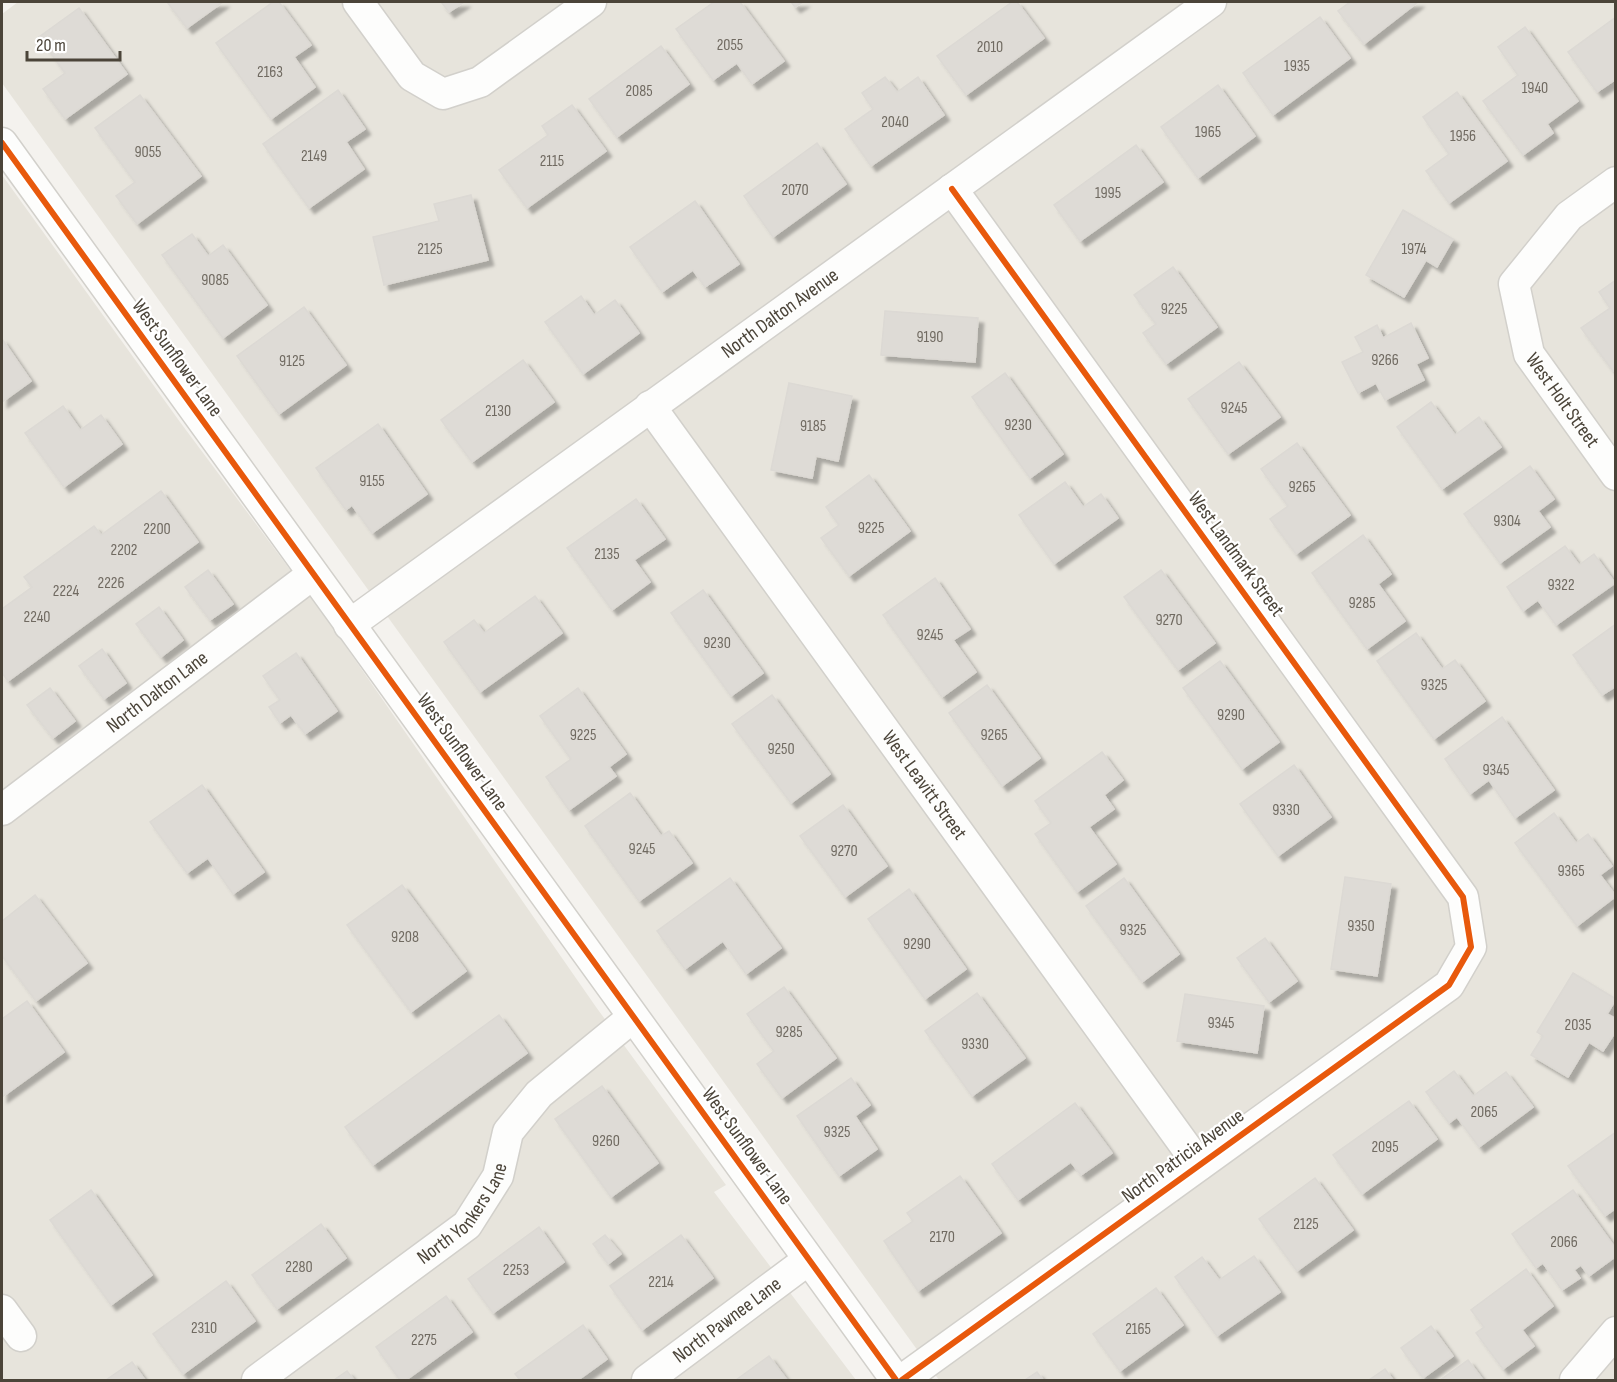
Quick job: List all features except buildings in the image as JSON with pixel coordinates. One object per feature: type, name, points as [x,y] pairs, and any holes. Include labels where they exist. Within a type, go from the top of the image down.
[{"type":"street","points":[[358,2],[412,76],[443,93],[480,82],[591,2]]},
{"type":"street","name":"North Dalton Avenue","points":[[349,624],[1211,2]]},
{"type":"street","name":"West Sunflower Lane","points":[[2,143],[896,1380]]},
{"type":"street","name":"West Holt Street","points":[[1616,182],[1569,216],[1514,284],[1529,354],[1616,475]]},
{"type":"street","name":"West Landmark Street","points":[[952,189],[1463,897],[1471,947]]},
{"type":"street","name":"West Leavitt Street","points":[[650,406],[1199,1166]]},
{"type":"street","name":"North Dalton Lane","points":[[2,810],[313,574]]},
{"type":"street","name":"North Patricia Avenue","points":[[902,1380],[1449,985],[1471,947]]},
{"type":"street","name":"North Yonkers Lane","points":[[257,1380],[467,1225],[498,1176],[508,1132],[539,1094],[633,1017]]},
{"type":"street","name":"North Pawnee Lane","points":[[647,1380],[808,1260]]},
{"type":"street","points":[[2,1310],[21,1336]]},
{"type":"street","points":[[1575,1380],[1616,1332]]},
{"type":"shaded area","points":[[18,2],[1615,2],[1615,1380],[939,1380],[2,83],[2,14]]},
{"type":"shaded area","points":[[2,175],[180,422],[326,618],[596,1007],[726,1185],[714,1192],[856,1380],[2,1380]]},
{"type":"cycle path","points":[[2,143],[896,1380]]},
{"type":"cycle path","points":[[902,1380],[1449,985],[1471,947],[1463,897],[952,189]]}]
